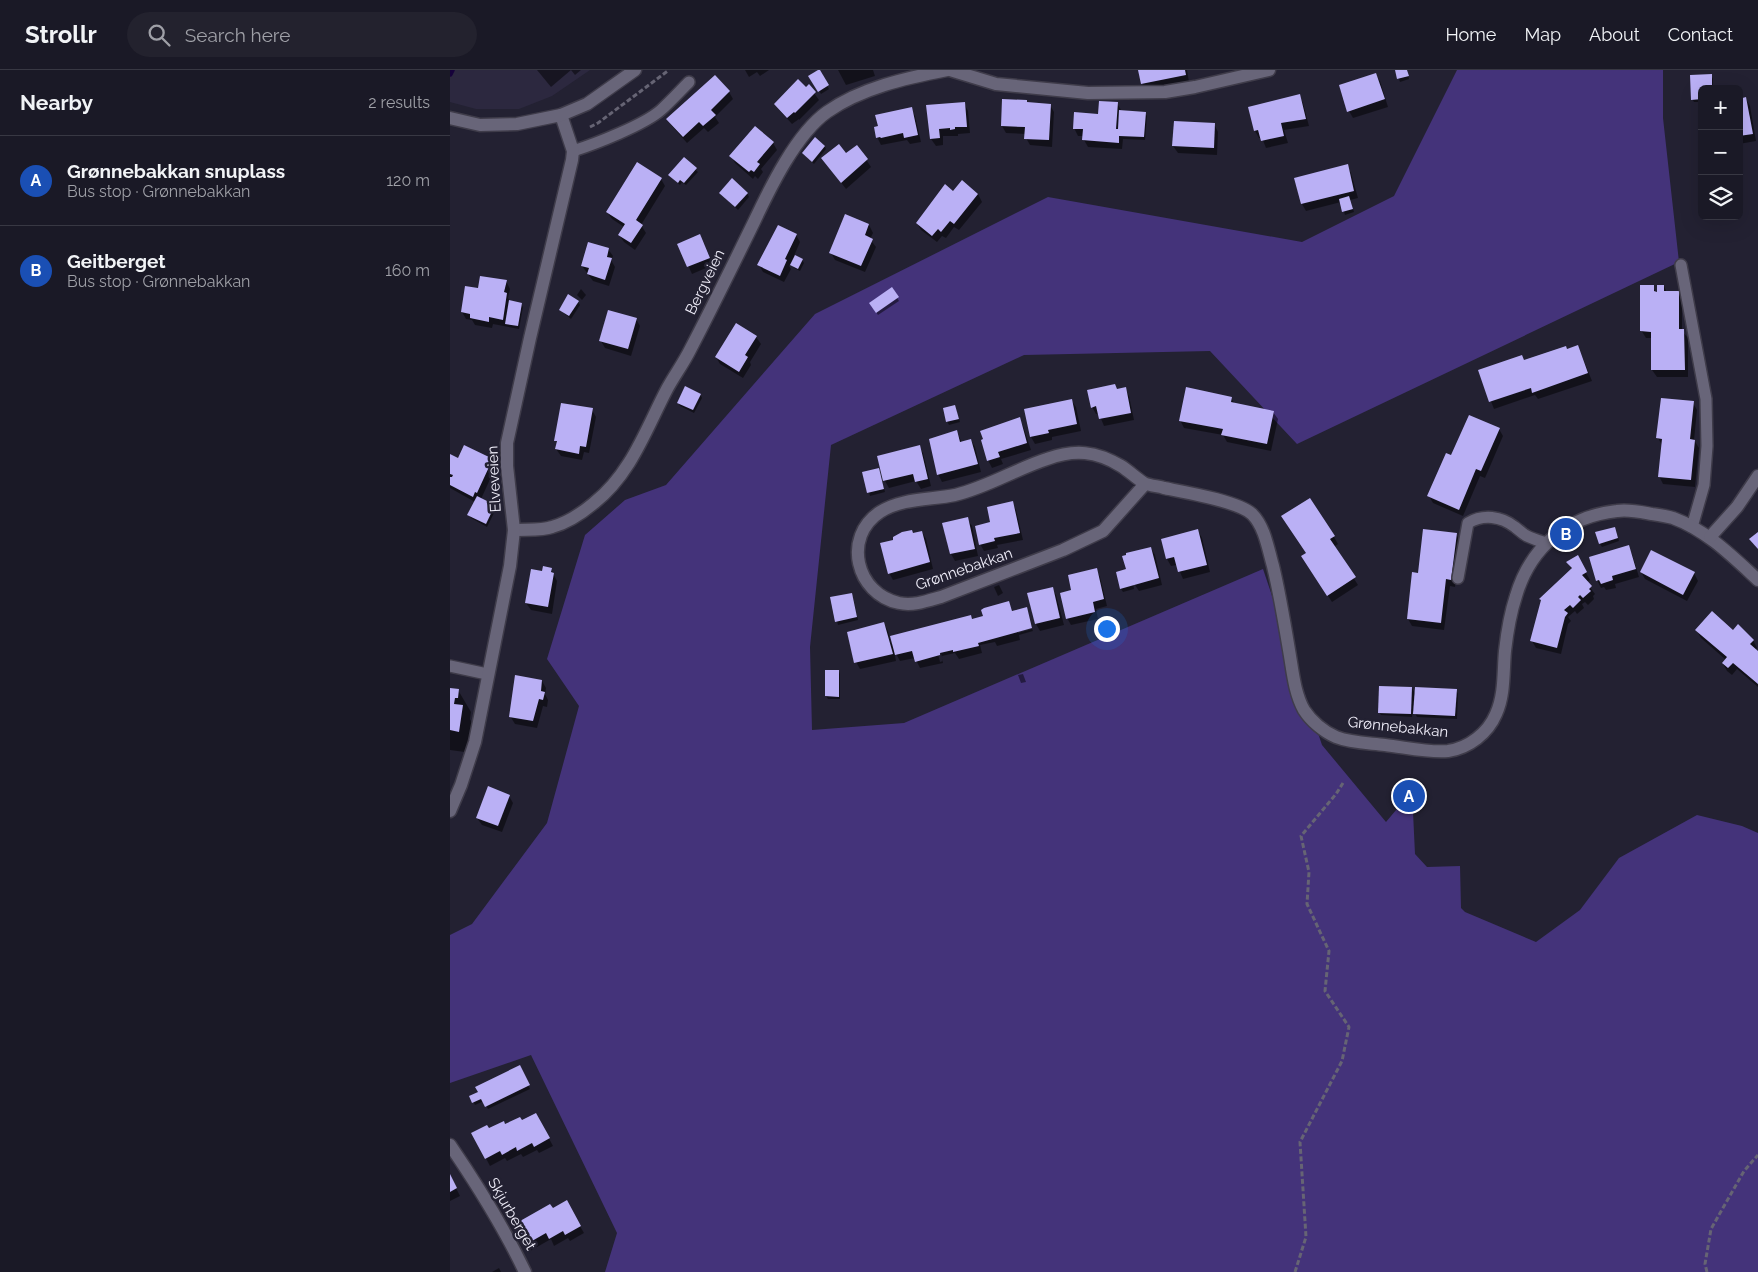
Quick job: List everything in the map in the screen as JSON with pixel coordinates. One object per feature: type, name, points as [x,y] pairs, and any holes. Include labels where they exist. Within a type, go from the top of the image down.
[{"type":"street","points":[[450,118],[480,125],[517,124],[561,115],[587,104],[635,70]]},
{"type":"street","name":"Bergveien","points":[[514,530],[551,528],[574,518],[610,489],[628,465],[667,389],[689,352],[768,192],[807,131],[826,113],[851,98],[893,82],[948,70],[996,84],[1088,93],[1165,92],[1269,70]]},
{"type":"street","name":"Elveveien","points":[[450,811],[470,758],[510,566],[514,530],[506,466],[507,443],[573,151],[561,115]]},
{"type":"street","name":"Grønnebakkan","points":[[1145,484],[1103,530],[1063,550],[920,603],[900,604],[881,596],[866,582],[858,562],[858,547],[863,529],[876,514],[895,504],[956,495],[1047,459],[1075,452],[1098,455],[1120,466],[1145,484],[1234,505],[1251,513],[1262,529],[1271,560],[1278,588],[1296,689],[1303,708],[1314,723],[1335,737],[1362,743],[1445,751],[1459,748],[1474,740],[1489,728],[1502,697],[1505,650],[1516,594],[1530,563],[1546,543],[1564,527],[1588,517],[1618,510],[1671,518],[1710,537],[1758,580]]},
{"type":"street","points":[[1710,537],[1737,507],[1758,476]]},
{"type":"street","name":"Skjurberget","points":[[450,1145],[470,1173],[509,1239],[525,1272]]},
{"type":"lane","points":[[573,151],[590,146],[626,130],[660,111],[689,82]]},
{"type":"lane","points":[[1681,265],[1706,399],[1707,446],[1704,484],[1692,527]]},
{"type":"lane","points":[[1458,578],[1468,522],[1474,519],[1484,516],[1501,520],[1513,525],[1527,536],[1546,543]]},
{"type":"lane","points":[[450,666],[488,674]]},
{"type":"path","points":[[569,137],[598,123],[669,70]]},
{"type":"path","points":[[1296,1272],[1306,1237],[1300,1142],[1342,1061],[1349,1027],[1324,991],[1329,951],[1307,904],[1309,872],[1301,836],[1336,794],[1342,783]]},
{"type":"path","points":[[1707,1272],[1706,1264],[1711,1229],[1744,1171],[1758,1155]]},
{"type":"shaded area","points":[[450,70],[590,70],[552,96],[519,109],[476,109],[450,102]]},
{"type":"shaded area","points":[[1457,70],[1663,70],[1663,118],[1679,262],[1297,444],[1210,351],[1024,355],[831,445],[810,647],[812,730],[904,723],[1263,569],[1322,745],[1386,822],[1412,791],[1415,854],[1427,867],[1460,866],[1461,908],[1465,912],[1536,942],[1580,910],[1619,858],[1697,815],[1742,826],[1758,833],[1758,1272],[605,1272],[617,1233],[531,1055],[450,1083],[450,935],[472,924],[547,823],[579,706],[547,659],[585,535],[625,500],[666,485],[815,314],[1048,197],[1302,242],[1394,196]]},
{"type":"building","points":[[820,70],[829,85],[818,92],[808,76]]},
{"type":"building","points":[[1138,70],[1185,70],[1186,75],[1141,84]]},
{"type":"building","points":[[1395,70],[1407,70],[1409,76],[1397,79]]},
{"type":"building","points":[[1376,73],[1385,99],[1347,112],[1339,85]]},
{"type":"building","points":[[1712,74],[1712,85],[1698,85],[1698,99],[1691,100],[1690,75]]},
{"type":"building","points":[[715,75],[730,91],[711,110],[716,115],[703,126],[699,122],[683,137],[666,119]]},
{"type":"building","points":[[798,79],[806,87],[809,84],[816,92],[795,113],[787,118],[774,104]]},
{"type":"building","points":[[1300,94],[1306,119],[1281,123],[1284,136],[1261,141],[1258,130],[1254,131],[1248,107]]},
{"type":"building","points":[[1746,97],[1753,134],[1743,135],[1743,130],[1743,98]]},
{"type":"building","points":[[1002,99],[1027,100],[1027,102],[1051,104],[1049,140],[1024,139],[1025,127],[1001,126]]},
{"type":"building","points":[[1099,101],[1118,102],[1116,129],[1118,129],[1119,110],[1146,112],[1144,137],[1119,136],[1119,143],[1082,140],[1083,129],[1073,129],[1074,112],[1098,114]]},
{"type":"building","points":[[965,102],[967,127],[955,127],[955,129],[950,130],[950,128],[939,129],[940,138],[930,139],[926,105]]},
{"type":"building","points":[[912,107],[918,135],[904,138],[903,133],[876,138],[874,127],[878,126],[875,115]]},
{"type":"building","points":[[1174,121],[1215,123],[1214,148],[1172,146]]},
{"type":"building","points":[[755,126],[774,142],[757,162],[760,164],[754,172],[751,170],[749,172],[729,156]]},
{"type":"building","points":[[815,137],[825,146],[812,162],[802,153]]},
{"type":"building","points":[[839,144],[846,153],[857,145],[868,159],[841,183],[821,158]]},
{"type":"building","points":[[684,157],[697,168],[684,183],[680,180],[678,183],[668,175]]},
{"type":"building","points":[[637,162],[662,178],[636,220],[643,225],[631,243],[618,235],[625,224],[606,212]]},
{"type":"building","points":[[1348,164],[1354,191],[1301,204],[1294,178]]},
{"type":"building","points":[[732,178],[748,193],[735,207],[719,193]]},
{"type":"building","points":[[962,180],[978,194],[954,224],[950,221],[941,232],[938,229],[932,236],[916,223],[945,184],[953,191]]},
{"type":"building","points":[[1349,196],[1353,209],[1342,212],[1339,199]]},
{"type":"building","points":[[845,214],[869,224],[865,235],[873,239],[861,266],[829,253]]},
{"type":"building","points":[[778,225],[797,234],[785,259],[787,260],[780,276],[757,265]]},
{"type":"building","points":[[700,234],[710,258],[687,267],[677,244]]},
{"type":"building","points":[[588,242],[609,248],[607,257],[612,258],[605,280],[587,274],[589,268],[581,266]]},
{"type":"building","points":[[795,255],[803,259],[798,269],[790,265]]},
{"type":"building","points":[[480,276],[507,280],[504,292],[507,293],[503,320],[489,317],[489,322],[470,318],[470,314],[461,312],[465,286],[478,288]]},
{"type":"building","points":[[1640,285],[1654,285],[1654,291],[1657,292],[1657,285],[1664,285],[1664,291],[1679,291],[1679,329],[1684,329],[1685,370],[1651,370],[1651,332],[1640,331]]},
{"type":"building","points":[[892,287],[899,297],[876,313],[869,303]]},
{"type":"building","points":[[568,294],[579,301],[569,316],[559,310]]},
{"type":"building","points":[[509,300],[522,303],[518,326],[505,324]]},
{"type":"building","points":[[608,310],[637,318],[628,349],[599,341]]},
{"type":"building","points":[[736,323],[757,336],[745,355],[748,357],[739,372],[715,357]]},
{"type":"building","points":[[1578,345],[1588,373],[1532,393],[1531,388],[1489,402],[1478,370],[1522,355],[1524,360],[1566,346],[1567,349]]},
{"type":"building","points":[[1115,384],[1117,389],[1126,387],[1131,413],[1099,419],[1096,406],[1091,408],[1087,390]]},
{"type":"building","points":[[685,386],[701,394],[693,410],[677,403]]},
{"type":"building","points":[[1186,387],[1232,397],[1231,402],[1274,411],[1267,444],[1221,435],[1223,429],[1179,421]]},
{"type":"building","points":[[1661,398],[1694,401],[1690,439],[1695,440],[1691,480],[1658,477],[1662,439],[1656,438]]},
{"type":"building","points":[[1072,399],[1077,424],[1048,430],[1049,433],[1030,437],[1024,409]]},
{"type":"building","points":[[561,403],[593,408],[586,447],[580,446],[579,454],[555,449],[557,441],[554,441]]},
{"type":"building","points":[[955,405],[959,419],[946,422],[943,408]]},
{"type":"building","points":[[1469,415],[1500,428],[1481,471],[1476,469],[1459,510],[1427,496],[1446,453],[1451,455]]},
{"type":"building","points":[[1020,417],[1027,443],[998,452],[1000,457],[987,461],[980,431]]},
{"type":"building","points":[[957,430],[960,442],[971,439],[978,464],[937,475],[929,439]]},
{"type":"building","points":[[464,445],[491,458],[477,493],[475,492],[473,497],[450,485],[450,477],[453,475],[450,474],[450,454],[458,458]]},
{"type":"building","points":[[920,445],[928,479],[915,482],[913,474],[883,481],[877,456]]},
{"type":"building","points":[[879,468],[884,489],[867,493],[862,472]]},
{"type":"building","points":[[477,496],[495,505],[486,524],[467,515]]},
{"type":"building","points":[[1310,498],[1335,536],[1330,539],[1356,577],[1327,596],[1301,556],[1306,553],[1281,516]]},
{"type":"building","points":[[1013,501],[1020,533],[994,538],[995,541],[979,545],[975,526],[990,522],[987,507]]},
{"type":"building","points":[[968,517],[975,549],[950,554],[942,523]]},
{"type":"building","points":[[1615,527],[1618,538],[1599,544],[1595,532]]},
{"type":"building","points":[[1198,529],[1207,565],[1178,572],[1174,557],[1166,559],[1161,539]]},
{"type":"building","points":[[1423,529],[1457,533],[1451,580],[1446,579],[1441,623],[1407,619],[1412,572],[1418,573]]},
{"type":"building","points":[[912,530],[913,533],[922,531],[930,562],[888,574],[880,543],[893,540],[893,537],[902,532]]},
{"type":"building","points":[[1758,532],[1758,549],[1749,539]]},
{"type":"building","points":[[1629,545],[1636,569],[1612,576],[1613,580],[1601,584],[1599,580],[1596,581],[1589,557]]},
{"type":"building","points":[[1151,547],[1159,578],[1120,589],[1116,572],[1126,569],[1122,556],[1126,555],[1126,553]]},
{"type":"building","points":[[1651,550],[1695,572],[1683,595],[1640,572]]},
{"type":"building","points":[[1578,555],[1587,572],[1582,575],[1592,586],[1589,589],[1591,591],[1583,598],[1580,595],[1578,597],[1581,600],[1573,608],[1570,605],[1564,610],[1568,613],[1565,617],[1557,648],[1530,641],[1541,600],[1539,599],[1572,568],[1566,562]]},
{"type":"building","points":[[543,566],[552,568],[551,572],[554,573],[548,607],[525,603],[531,569],[542,571]]},
{"type":"building","points":[[1097,568],[1104,599],[1093,602],[1095,612],[1066,619],[1060,593],[1071,590],[1068,575]]},
{"type":"building","points":[[1053,587],[1060,618],[1035,624],[1027,593]]},
{"type":"building","points":[[852,593],[857,617],[835,622],[830,597]]},
{"type":"building","points":[[1009,601],[1012,611],[1027,607],[1032,628],[978,643],[979,646],[940,653],[940,655],[915,662],[912,651],[895,655],[890,636],[971,615],[972,619],[983,616],[981,610],[984,608]]},
{"type":"building","points":[[1712,611],[1733,630],[1738,624],[1754,640],[1750,644],[1758,651],[1758,684],[1733,663],[1728,668],[1722,663],[1727,657],[1695,630]]},
{"type":"building","points":[[884,622],[893,654],[854,663],[847,632]]},
{"type":"building","points":[[825,670],[839,670],[839,697],[825,696]]},
{"type":"building","points":[[515,675],[542,680],[541,691],[545,692],[543,700],[539,699],[533,721],[509,717]]},
{"type":"building","points":[[1379,686],[1412,687],[1411,714],[1378,713]]},
{"type":"building","points":[[1415,687],[1457,689],[1455,716],[1413,714]]},
{"type":"building","points":[[450,688],[459,689],[458,698],[455,698],[454,704],[463,705],[459,732],[450,730]]},
{"type":"building","points":[[488,786],[510,795],[498,826],[476,818]]},
{"type":"building","points":[[520,1065],[530,1085],[485,1107],[481,1099],[472,1103],[469,1096],[478,1092],[475,1087]]},
{"type":"building","points":[[536,1113],[550,1138],[534,1147],[532,1143],[517,1151],[516,1147],[502,1155],[500,1151],[485,1159],[471,1133],[487,1125],[489,1128],[504,1121],[505,1124],[520,1117],[522,1120]]},
{"type":"building","points":[[450,1174],[457,1188],[450,1192]]},
{"type":"building","points":[[567,1200],[581,1226],[565,1235],[563,1231],[549,1239],[546,1233],[525,1245],[513,1225],[550,1204],[553,1208]]},
{"type":"waterway","points":[[450,74],[452,70]]},
{"type":"place","name":"Geitberget","points":[[1566,534]]},
{"type":"place","name":"Grønnebakkan snuplass","points":[[1409,796]]}]
